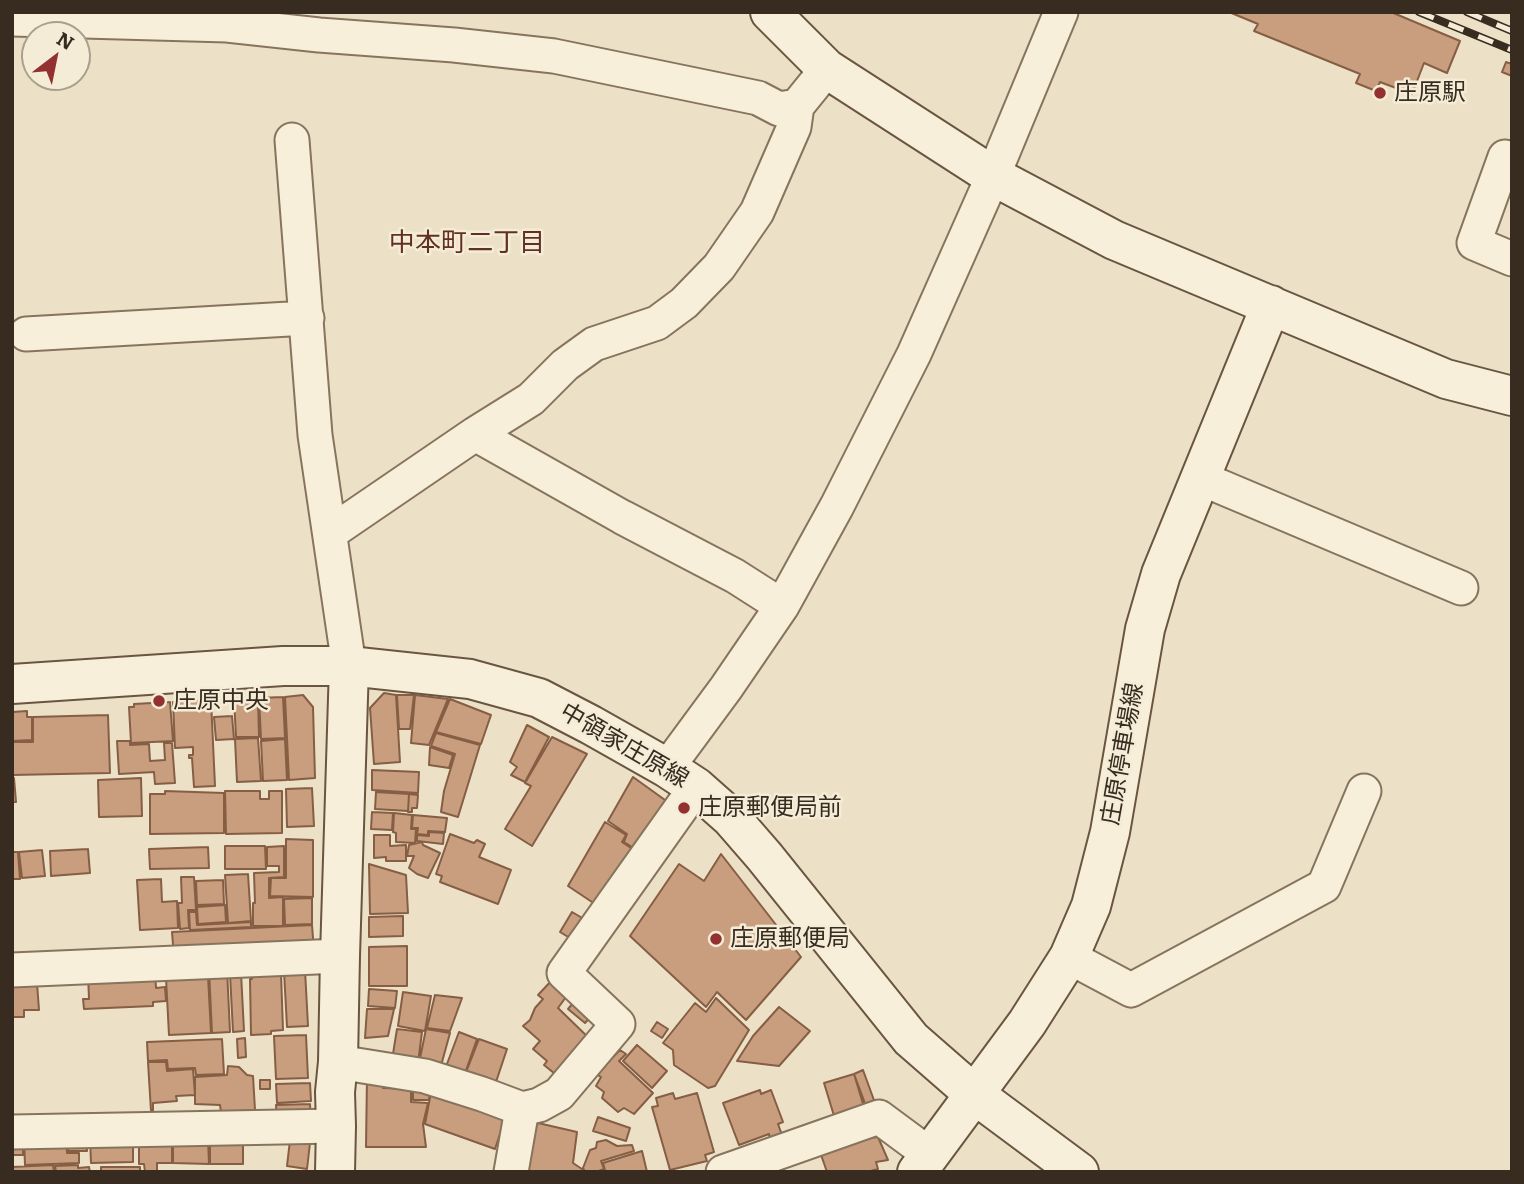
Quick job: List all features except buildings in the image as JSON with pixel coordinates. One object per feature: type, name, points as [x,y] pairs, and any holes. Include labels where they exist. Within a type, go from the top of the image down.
[{"type":"main road","points":[[770,12],[827,69],[993,176],[1114,240],[1446,379],[1512,396]]},
{"type":"main road","name":"庄原停車場線","points":[[923,1163],[1027,1024],[1069,957],[1091,906],[1110,832],[1148,618],[1161,574],[1271,305]]},
{"type":"main road","name":"中領家庄原線","points":[[12,684],[283,666],[349,666],[470,678],[539,698],[591,724],[681,777],[731,818],[911,1039],[974,1094],[1079,1172]]},
{"type":"main road","points":[[335,1172],[335,1092],[349,666]]},
{"type":"street","points":[[338,1062],[425,1076],[522,1110],[539,1105],[559,1094],[618,1024],[564,973],[681,777],[726,688],[782,606],[837,506],[907,369],[993,176],[1061,12]]},
{"type":"street","points":[[12,19],[227,25],[554,56],[758,97],[779,109],[797,106]]},
{"type":"street","points":[[330,533],[531,399],[565,365],[594,344],[657,323],[684,303],[719,267],[757,212],[794,127],[797,106],[827,69]]},
{"type":"street","points":[[292,140],[315,435],[349,666]]},
{"type":"street","points":[[1505,157],[1474,243],[1512,259]]},
{"type":"street","points":[[26,334],[307,318]]},
{"type":"street","points":[[475,434],[622,517],[735,576],[782,606]]},
{"type":"street","points":[[1200,478],[1461,588]]},
{"type":"street","points":[[1069,957],[1131,990],[1324,886],[1364,791]]},
{"type":"street","points":[[12,970],[340,956]]},
{"type":"street","points":[[511,1172],[522,1110]]},
{"type":"street","points":[[723,1172],[879,1117],[923,1163]]},
{"type":"street","points":[[12,1132],[336,1126]]},
{"type":"railway","points":[[1419,12],[1512,50]]},
{"type":"railway","points":[[1467,12],[1512,31]]},
{"type":"place","name":"庄原駅","points":[[1380,93]]},
{"type":"place","name":"庄原中央","points":[[159,701]]},
{"type":"place","name":"庄原郵便局前","points":[[684,808]]},
{"type":"place","name":"庄原郵便局","points":[[716,939]]},
{"type":"district","name":"中本町二丁目","points":[[467,243]]}]
